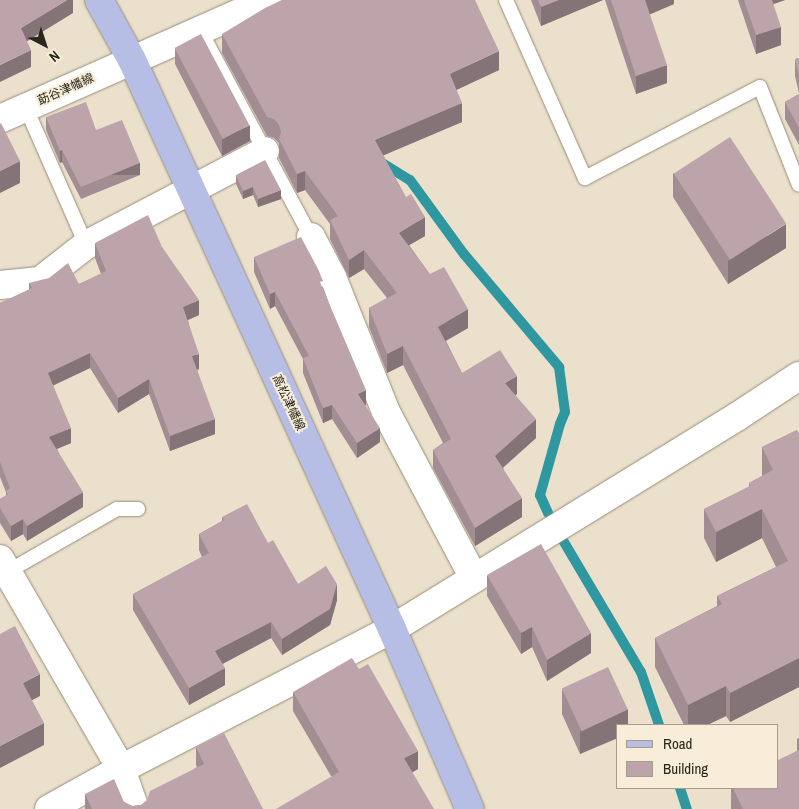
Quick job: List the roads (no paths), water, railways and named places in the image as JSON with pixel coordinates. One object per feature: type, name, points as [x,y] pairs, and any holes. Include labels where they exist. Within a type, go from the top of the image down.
[{"type":"main road","name":"高松津幡線","points":[[100,0],[132,60],[392,629],[470,809]]},
{"type":"street","name":"莇谷津幡線","points":[[0,119],[242,11]]},
{"type":"street","points":[[0,285],[40,281],[86,244],[265,151]]},
{"type":"street","points":[[311,237],[332,277],[386,412],[474,578]]},
{"type":"street","points":[[49,809],[121,769],[392,629],[738,416],[799,376]]},
{"type":"street","points":[[4,565],[121,769],[136,809]]},
{"type":"lane","points":[[506,0],[585,178],[760,87],[799,185]]},
{"type":"lane","points":[[242,11],[265,151],[311,237]]},
{"type":"lane","points":[[26,108],[86,244]]},
{"type":"lane","points":[[4,565],[117,509],[138,509]]},
{"type":"waterway","points":[[379,161],[410,180],[464,254],[559,367],[565,412],[540,495],[548,513]]},
{"type":"waterway","points":[[564,542],[641,672],[659,724]]},
{"type":"waterway","points":[[680,789],[687,809]]}]
